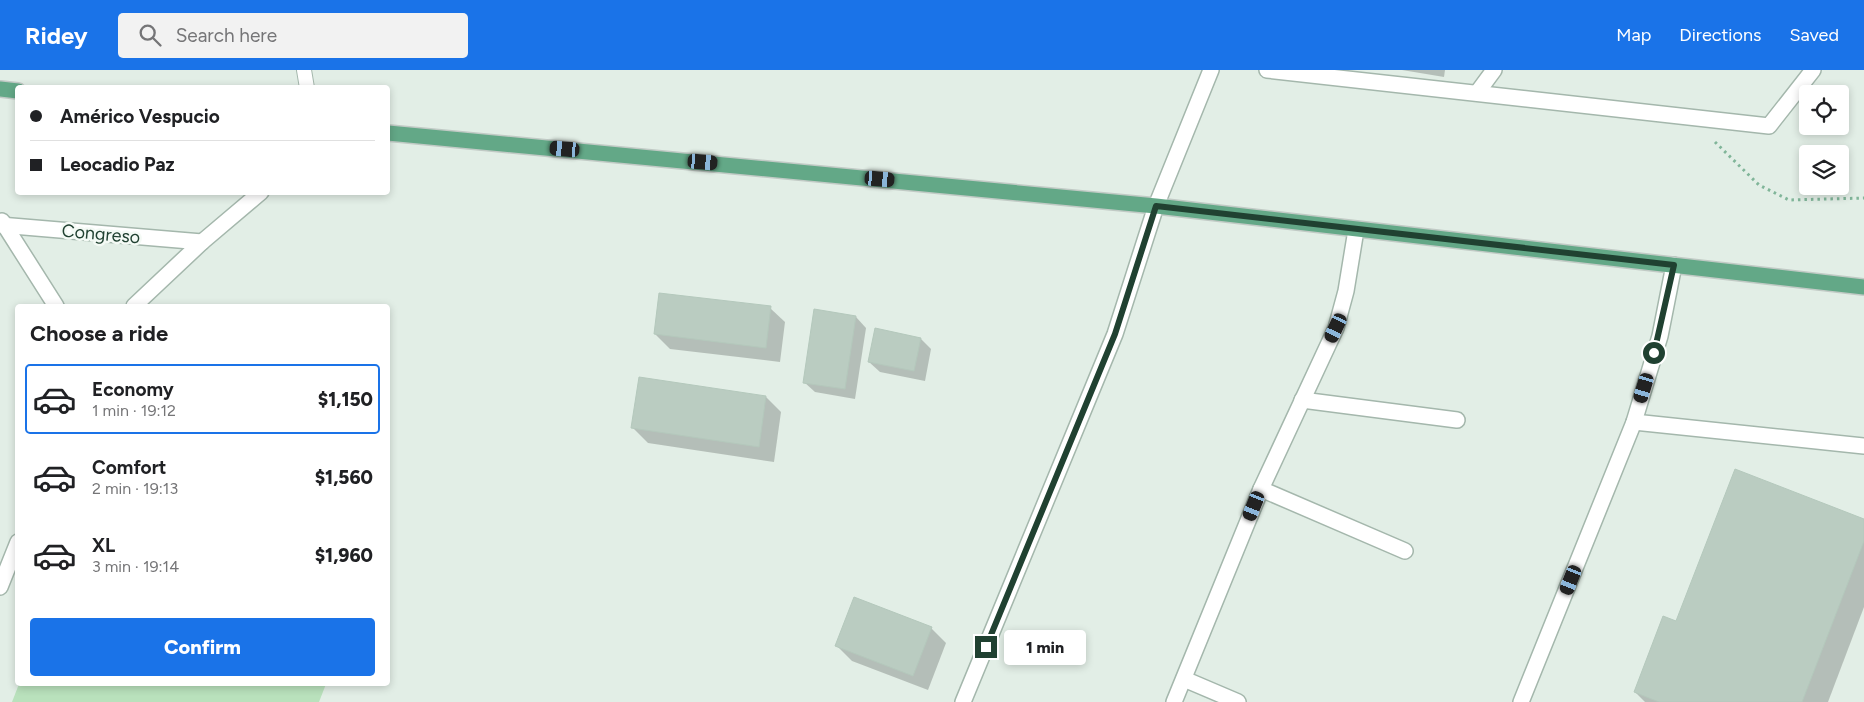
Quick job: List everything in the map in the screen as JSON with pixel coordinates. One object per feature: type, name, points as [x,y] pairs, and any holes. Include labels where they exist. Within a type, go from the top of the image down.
[{"type":"main road","points":[[0,89],[15,91]]},
{"type":"main road","points":[[390,132],[1156,206],[1864,287]]},
{"type":"street","points":[[963,702],[1115,334],[1156,206],[1211,70]]},
{"type":"street","points":[[1267,70],[1769,126],[1813,70]]},
{"type":"street","points":[[1477,93],[1494,70]]},
{"type":"street","points":[[136,304],[202,242],[257,195]]},
{"type":"street","points":[[2,223],[55,304]]},
{"type":"street","name":"Congreso","points":[[2,223],[202,242]]},
{"type":"street","points":[[1174,702],[1262,489],[1336,328],[1346,291],[1356,230]]},
{"type":"street","points":[[1521,702],[1634,422],[1660,336],[1674,265]]},
{"type":"street","points":[[1302,400],[1457,420]]},
{"type":"street","points":[[1634,422],[1864,446]]},
{"type":"street","points":[[1262,489],[1405,551]]},
{"type":"street","points":[[0,587],[15,550]]},
{"type":"street","points":[[1184,679],[1238,702]]},
{"type":"lane","points":[[304,70],[306,85]]},
{"type":"path","points":[[1689,117],[1759,185],[1789,200],[1864,198]]},
{"type":"green space","points":[[18,686],[325,686],[319,702],[12,702]]},
{"type":"building","points":[[659,293],[771,306],[766,348],[654,334]]},
{"type":"building","points":[[814,309],[856,316],[845,389],[803,383]]},
{"type":"building","points":[[875,328],[921,338],[914,371],[868,362]]},
{"type":"building","points":[[639,377],[766,396],[759,447],[631,428]]},
{"type":"building","points":[[1735,469],[1864,519],[1864,541],[1802,702],[1659,702],[1634,692],[1663,616],[1676,621]]},
{"type":"building","points":[[854,597],[932,627],[913,676],[835,646]]},
{"type":"route","points":[[986,647],[1115,334],[1156,206],[1674,265],[1660,336],[1654,353]]}]
